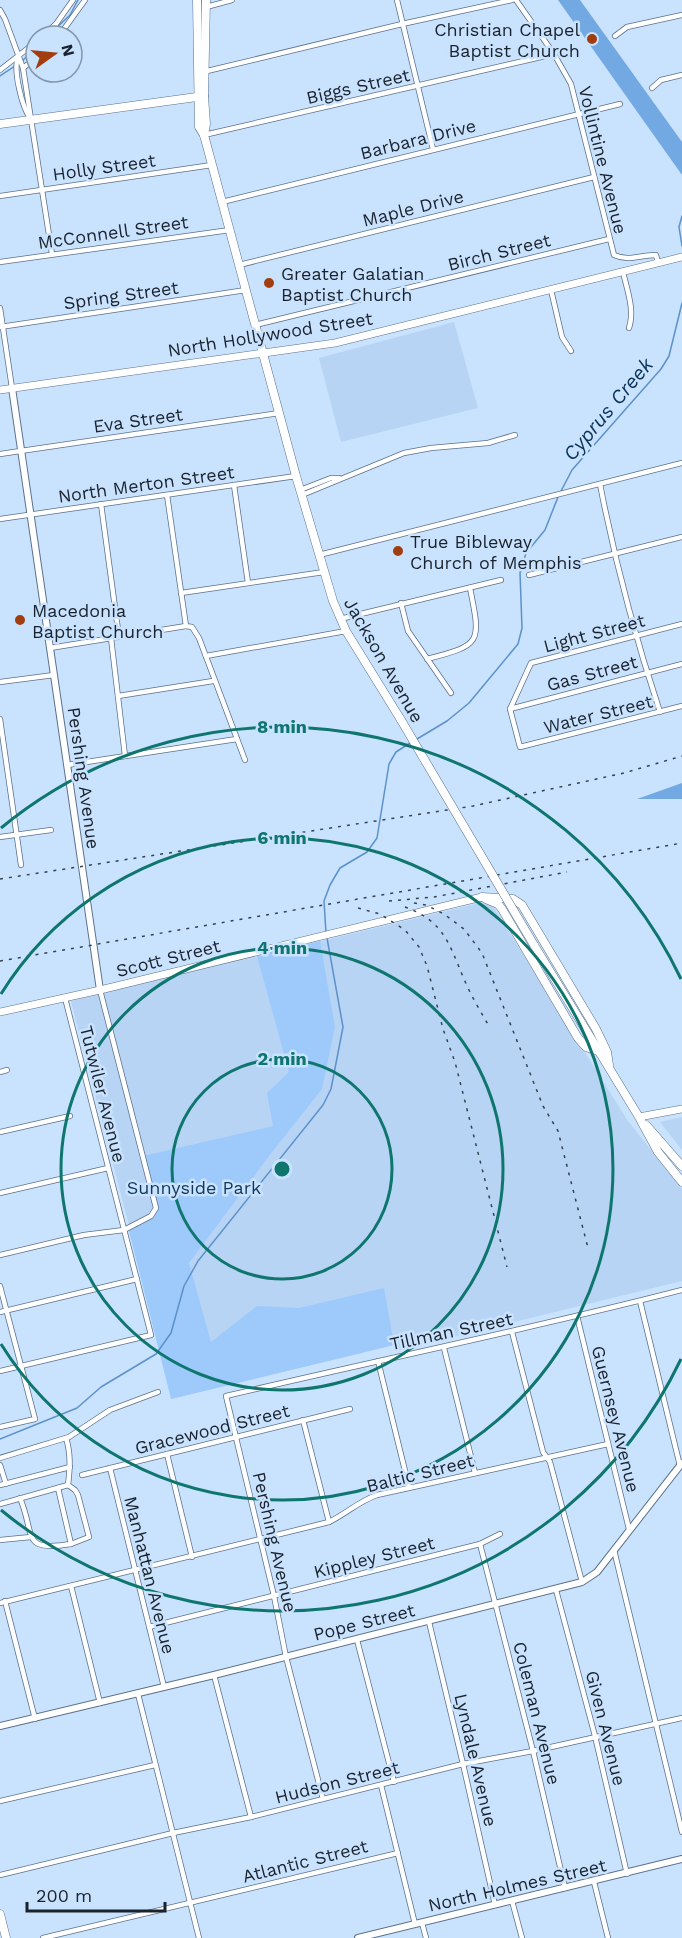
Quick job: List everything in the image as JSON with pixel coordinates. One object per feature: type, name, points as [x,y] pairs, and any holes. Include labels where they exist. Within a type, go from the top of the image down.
[{"type":"main road","name":"Jackson Avenue","points":[[201,73],[206,3]]},
{"type":"main road","name":"Jackson Avenue","points":[[197,4],[201,96],[206,124],[204,135]]},
{"type":"main road","name":"Jackson Avenue","points":[[201,96],[198,110],[199,127],[204,135],[296,476],[340,619],[639,1117],[657,1152],[682,1182]]},
{"type":"main road","points":[[0,124],[201,96]]},
{"type":"main road","points":[[181,99],[191,103],[198,110]]},
{"type":"main road","name":"North Hollywood Street","points":[[0,390],[335,343],[682,257]]},
{"type":"main road","points":[[482,897],[498,904],[502,909],[578,1038],[586,1047],[598,1052]]},
{"type":"main road","points":[[482,897],[513,899],[522,905],[596,1029],[608,1052],[610,1069]]},
{"type":"main road","name":"Scott Street","points":[[0,1012],[100,990],[482,897]]},
{"type":"main road","points":[[639,1117],[682,1109]]},
{"type":"main road","name":"Jackson Avenue","points":[[639,1117],[682,1166]]},
{"type":"main road","points":[[0,1914],[6,1938]]},
{"type":"street","points":[[56,24],[73,0]]},
{"type":"street","points":[[68,24],[85,0]]},
{"type":"street","points":[[197,4],[232,0]]},
{"type":"street","points":[[397,0],[433,149]]},
{"type":"street","points":[[201,73],[402,24],[514,0]]},
{"type":"street","name":"Vollintine Avenue","points":[[514,0],[554,54],[568,78],[579,112],[614,255],[624,260],[656,255],[658,263]]},
{"type":"street","points":[[0,10],[13,37],[19,63],[25,110],[31,120],[52,254]]},
{"type":"street","points":[[615,36],[627,27],[682,15]]},
{"type":"street","name":"Biggs Street","points":[[204,135],[554,54]]},
{"type":"street","points":[[19,63],[24,57]]},
{"type":"street","points":[[0,70],[24,62]]},
{"type":"street","points":[[652,88],[661,80],[682,75]]},
{"type":"street","name":"Barbara Drive","points":[[222,202],[579,112],[620,104]]},
{"type":"street","name":"Holly Street","points":[[0,196],[212,165]]},
{"type":"street","name":"Maple Drive","points":[[239,265],[594,177]]},
{"type":"street","name":"McConnell Street","points":[[0,262],[230,230]]},
{"type":"street","name":"Birch Street","points":[[255,325],[609,239]]},
{"type":"street","points":[[623,272],[631,306],[632,321],[629,328]]},
{"type":"street","name":"Spring Street","points":[[1,326],[246,290]]},
{"type":"street","points":[[551,290],[562,337],[571,351]]},
{"type":"street","name":"Pershing Avenue","points":[[0,308],[100,990],[156,1208],[151,1216],[124,1230]]},
{"type":"street","name":"Eva Street","points":[[0,454],[279,413]]},
{"type":"street","points":[[301,493],[404,453],[488,443],[515,435]]},
{"type":"street","points":[[319,555],[682,463]]},
{"type":"street","name":"North Merton Street","points":[[0,519],[296,476]]},
{"type":"street","points":[[600,484],[614,554],[660,712]]},
{"type":"street","points":[[234,485],[248,584]]},
{"type":"street","points":[[167,495],[186,626]]},
{"type":"street","points":[[101,504],[119,637]]},
{"type":"street","points":[[529,575],[682,537]]},
{"type":"street","points":[[181,593],[324,572]]},
{"type":"street","points":[[340,619],[501,580]]},
{"type":"street","points":[[427,659],[461,650],[471,644],[476,634],[477,624],[470,588]]},
{"type":"street","points":[[401,603],[408,631],[451,693]]},
{"type":"street","name":"Light Street","points":[[510,709],[531,663],[682,624]]},
{"type":"street","points":[[50,648],[186,626],[192,627],[206,656],[213,681],[245,760]]},
{"type":"street","points":[[206,656],[346,631]]},
{"type":"street","points":[[111,638],[125,756]]},
{"type":"street","name":"Gas Street","points":[[510,709],[682,663]]},
{"type":"street","points":[[0,682],[54,675]]},
{"type":"street","points":[[118,696],[213,681]]},
{"type":"street","name":"Water Street","points":[[510,709],[520,747],[682,706]]},
{"type":"street","points":[[0,719],[21,865]]},
{"type":"street","points":[[67,765],[237,739]]},
{"type":"street","points":[[0,837],[51,830]]},
{"type":"street","name":"Tutwiler Avenue","points":[[21,1366],[151,1335],[65,998]]},
{"type":"street","points":[[0,1072],[7,1070]]},
{"type":"street","points":[[0,1132],[70,1116]]},
{"type":"street","points":[[0,1193],[108,1168]]},
{"type":"street","points":[[0,1255],[84,1235],[124,1230]]},
{"type":"street","points":[[3,1311],[137,1279]]},
{"type":"street","points":[[0,1286],[3,1311],[35,1419],[0,1427]]},
{"type":"street","name":"Tillman Street","points":[[226,1396],[444,1348],[682,1290]]},
{"type":"street","points":[[640,1301],[681,1464]]},
{"type":"street","name":"Guernsey Avenue","points":[[577,1316],[629,1529]]},
{"type":"street","points":[[512,1332],[582,1582]]},
{"type":"street","points":[[444,1348],[475,1473]]},
{"type":"street","points":[[378,1361],[409,1487]]},
{"type":"street","points":[[0,1371],[21,1366]]},
{"type":"street","points":[[0,1458],[66,1438],[110,1410],[158,1392]]},
{"type":"street","name":"Pershing Avenue","points":[[226,1396],[261,1539],[286,1657],[323,1799]]},
{"type":"street","name":"Gracewood Street","points":[[82,1475],[350,1408]]},
{"type":"street","points":[[303,1420],[329,1522]]},
{"type":"street","points":[[66,1438],[70,1467],[68,1485]]},
{"type":"street","name":"Baltic Street","points":[[2,1602],[329,1522],[344,1515],[364,1499],[409,1487],[608,1444]]},
{"type":"street","points":[[167,1454],[192,1557]]},
{"type":"street","points":[[0,1464],[3,1485],[70,1467]]},
{"type":"street","name":"Pope Street","points":[[0,1726],[164,1688],[582,1582],[597,1572],[681,1464]]},
{"type":"street","name":"Manhattan Avenue","points":[[110,1468],[164,1688]]},
{"type":"street","points":[[0,1504],[68,1485]]},
{"type":"street","points":[[20,1498],[29,1521],[31,1537],[42,1547],[71,1544],[89,1537],[78,1496],[75,1490],[68,1485]]},
{"type":"street","points":[[58,1488],[71,1544]]},
{"type":"street","name":"Kippley Street","points":[[149,1627],[480,1544],[500,1534]]},
{"type":"street","points":[[0,1540],[31,1537]]},
{"type":"street","name":"Coleman Avenue","points":[[480,1544],[533,1751],[565,1889]]},
{"type":"street","points":[[614,1550],[682,1832]]},
{"type":"street","points":[[71,1586],[100,1703]]},
{"type":"street","name":"Given Avenue","points":[[556,1590],[595,1736],[627,1874]]},
{"type":"street","points":[[2,1602],[35,1719]]},
{"type":"street","name":"Lyndale Avenue","points":[[429,1622],[495,1906]]},
{"type":"street","points":[[357,1640],[394,1782]]},
{"type":"street","points":[[214,1675],[251,1817]]},
{"type":"street","points":[[138,1694],[199,1938]]},
{"type":"street","name":"Hudson Street","points":[[0,1875],[173,1833],[251,1817],[463,1764],[682,1718]]},
{"type":"street","points":[[0,1801],[155,1765]]},
{"type":"street","points":[[381,1785],[398,1853],[419,1924],[426,1938]]},
{"type":"street","name":"Atlantic Street","points":[[43,1938],[398,1853]]},
{"type":"street","name":"North Holmes Street","points":[[357,1938],[682,1859]]},
{"type":"street","points":[[594,1882],[608,1938]]},
{"type":"street","points":[[513,1901],[522,1938]]},
{"type":"shaded area","points":[[558,0],[580,0],[682,142],[682,175]]},
{"type":"shaded area","points":[[454,322],[478,408],[341,442],[319,358]]},
{"type":"shaded area","points":[[682,783],[682,799],[637,799]]},
{"type":"shaded area","points":[[480,903],[492,905],[628,1121],[682,1189],[682,1281],[396,1351],[394,1345],[171,1399],[163,1357],[71,1001]]},
{"type":"shaded area","points":[[682,1117],[682,1150],[660,1122]]},
{"type":"green space","name":"Sunnyside Park","points":[[320,941],[335,1027],[322,1089],[189,1263],[211,1342],[257,1306],[299,1308],[384,1288],[394,1345],[171,1399],[128,1227],[151,1216],[156,1207],[143,1156],[273,1126],[267,1093],[289,1072],[257,956]]},
{"type":"waterway","points":[[61,24],[70,15],[78,0]]},
{"type":"waterway","points":[[21,62],[24,59]]},
{"type":"waterway","points":[[0,76],[15,66]]},
{"type":"waterway","name":"Cyprus Creek","points":[[682,216],[679,227],[682,246]]},
{"type":"waterway","name":"Cyprus Creek","points":[[560,493],[572,470],[661,369],[669,356],[682,303]]},
{"type":"waterway","name":"Cyprus Creek","points":[[417,739],[447,721],[469,703],[518,644],[522,628],[520,573],[526,553],[545,530],[558,497]]},
{"type":"waterway","name":"Cyprus Creek","points":[[326,933],[324,901],[330,885],[340,868],[367,852],[377,838],[389,764],[396,752],[410,743]]},
{"type":"waterway","name":"Cyprus Creek","points":[[0,1439],[77,1408],[101,1387],[156,1354],[171,1333],[184,1286],[198,1261],[323,1105],[331,1089],[343,1027],[327,938]]},
{"type":"railway","points":[[0,879],[473,806],[624,773],[682,756]]},
{"type":"railway","points":[[0,961],[682,843]]},
{"type":"railway","points":[[389,901],[434,897],[567,872]]},
{"type":"railway","points":[[414,903],[426,905],[444,914],[464,929],[482,953],[543,1106],[558,1131],[588,1248]]},
{"type":"railway","points":[[405,907],[429,919],[444,935],[470,992],[490,1028]]},
{"type":"railway","points":[[358,908],[380,914],[405,930],[419,947],[427,966],[443,1029],[455,1062],[507,1267]]},
{"type":"place","name":"Christian Chapel Baptist Church","points":[[592,39]]},
{"type":"place","name":"Greater Galatian Baptist Church","points":[[269,283]]},
{"type":"place","name":"True Bibleway Church of Memphis","points":[[398,551]]},
{"type":"place","name":"Macedonia Baptist Church","points":[[20,620]]}]
